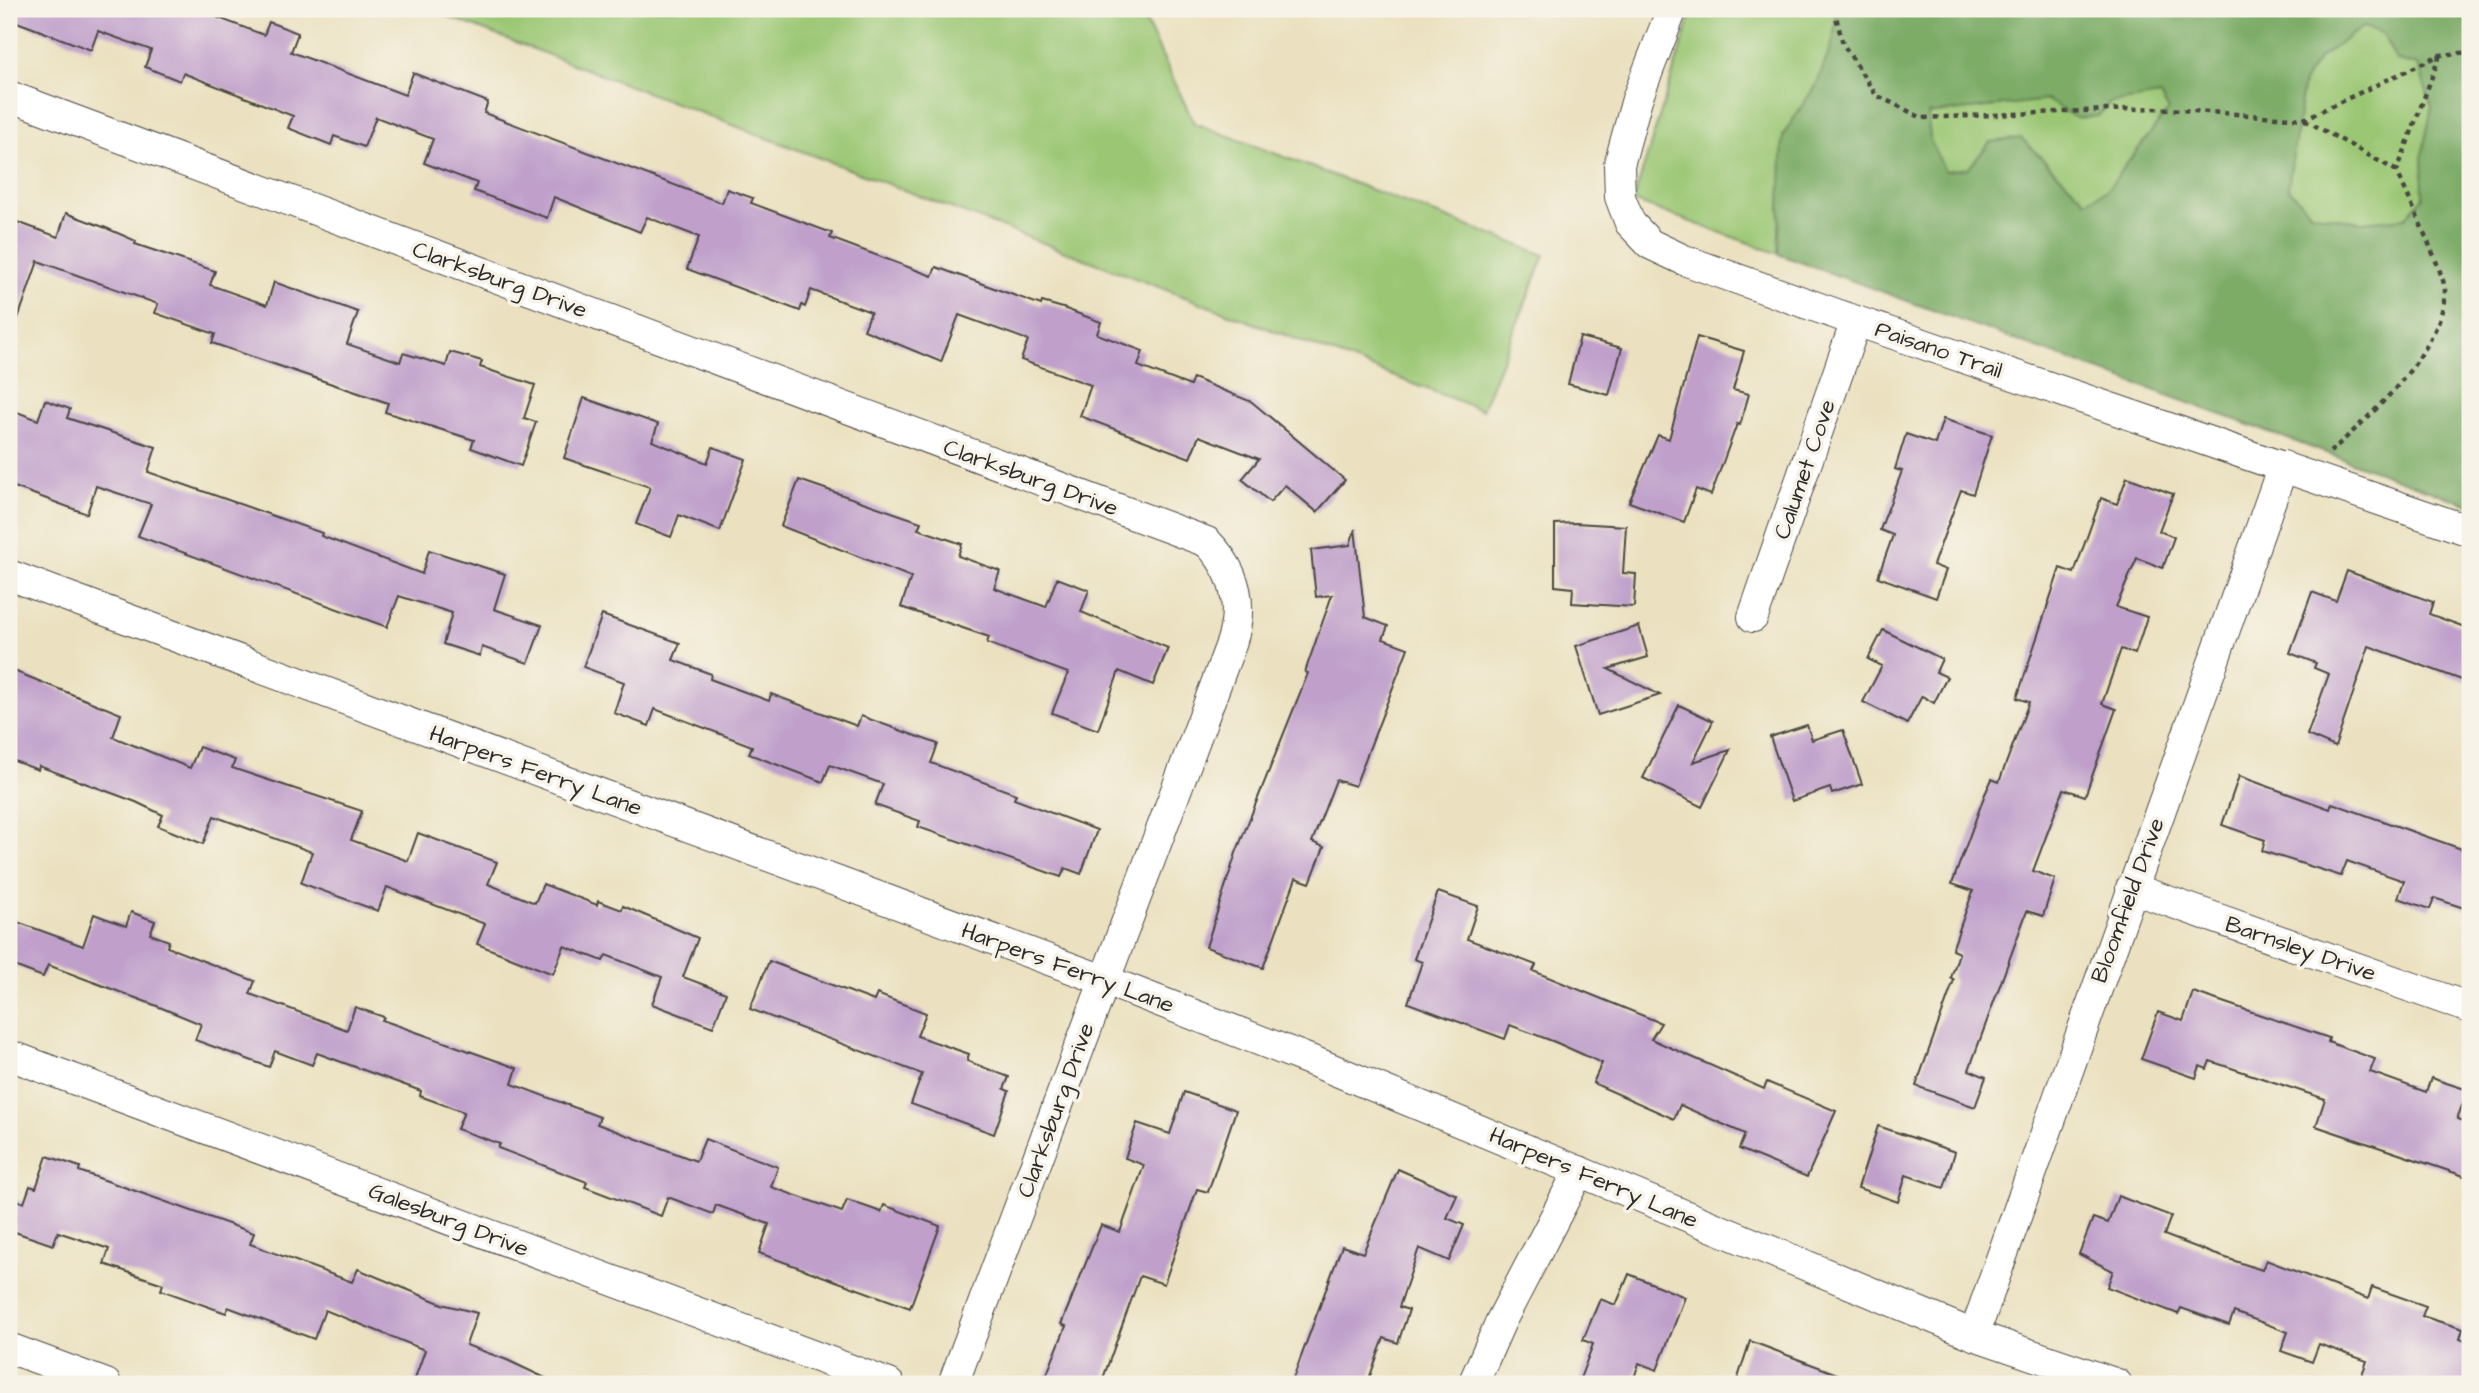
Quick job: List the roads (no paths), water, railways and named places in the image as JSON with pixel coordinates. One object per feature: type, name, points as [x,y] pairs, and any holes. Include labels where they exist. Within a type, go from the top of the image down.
[{"type":"street","name":"Paisano Trail","points":[[1672,9],[1637,99],[1619,165],[1620,197],[1630,223],[1650,244],[1684,260],[1856,321],[2470,531]]},
{"type":"street","name":"Clarksburg Drive","points":[[9,96],[1207,542],[1224,559],[1238,599],[1238,622],[953,1384]]},
{"type":"street","name":"Calumet Cove","points":[[1753,617],[1856,321]]},
{"type":"street","name":"Bloomfield Drive","points":[[1973,1335],[2283,466]]},
{"type":"street","name":"Harpers Ferry Lane","points":[[9,575],[1104,981],[1315,1062],[1973,1335],[2117,1384]]},
{"type":"street","name":"Barnsley Drive","points":[[2131,888],[2470,1008]]},
{"type":"street","name":"Galesburg Drive","points":[[9,1055],[889,1384]]},
{"type":"street","points":[[1473,1384],[1501,1321],[1579,1171]]},
{"type":"street","points":[[9,1348],[106,1384]]}]
